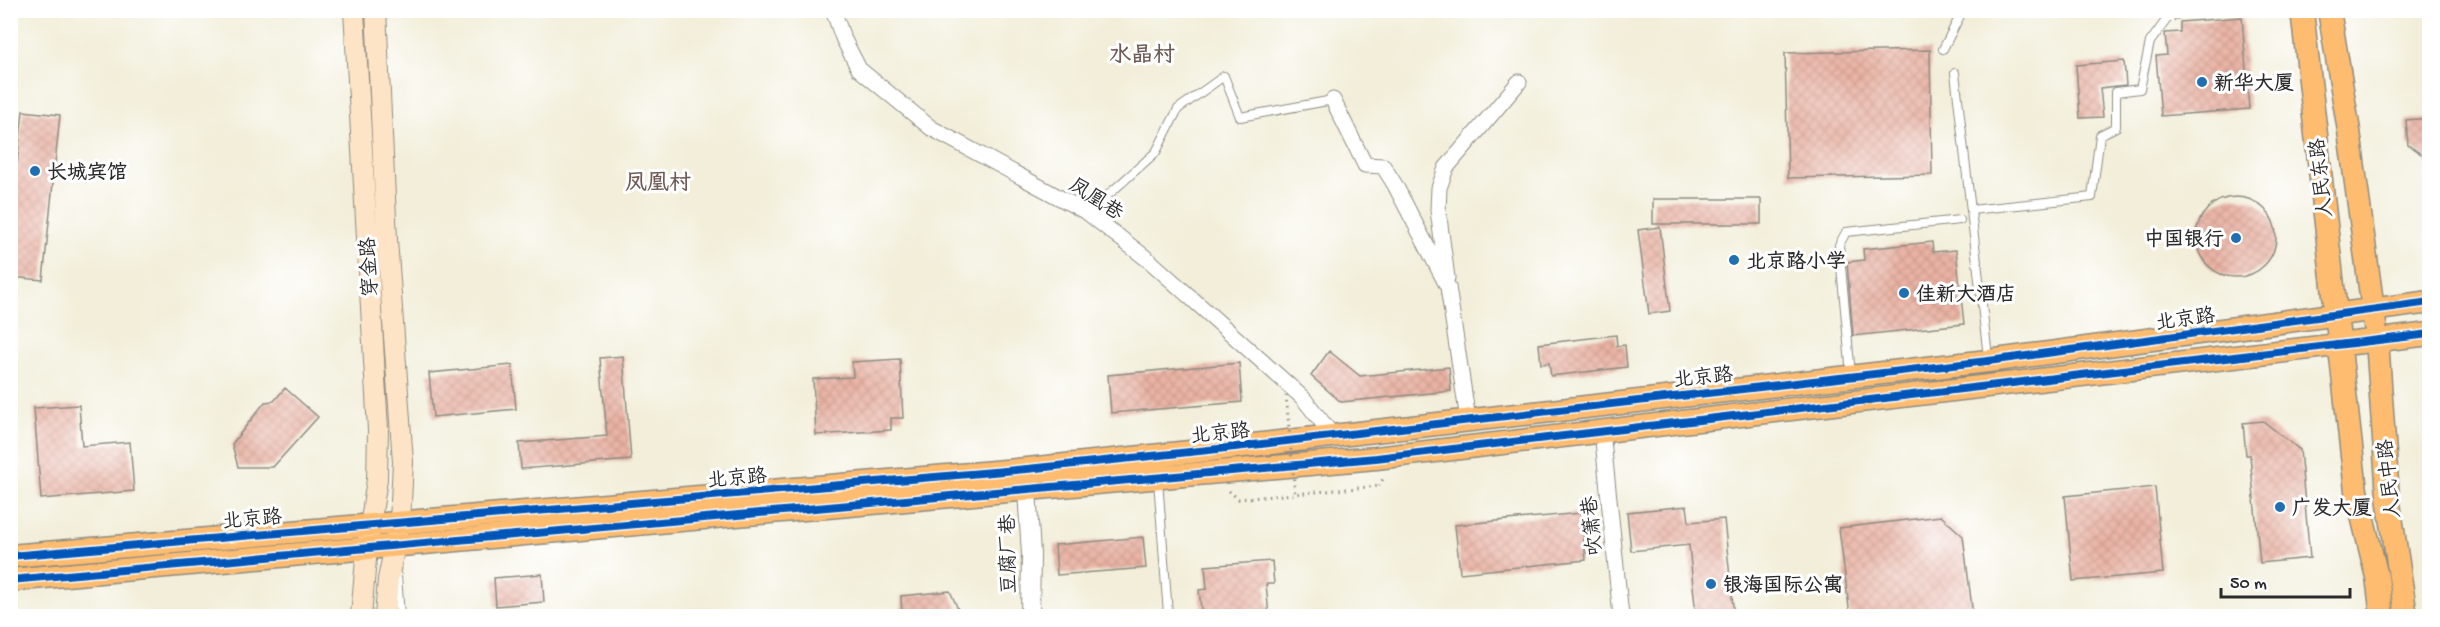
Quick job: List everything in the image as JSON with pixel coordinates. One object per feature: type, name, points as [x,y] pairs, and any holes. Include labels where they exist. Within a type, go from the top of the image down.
[{"type":"main road","name":"穿金路","points":[[354,10],[378,430],[377,479],[367,548],[361,616]]},
{"type":"main road","name":"穿金路","points":[[376,10],[387,239],[403,462],[400,522],[394,546],[385,616]]},
{"type":"main road","name":"人民东路","points":[[2302,10],[2339,345]]},
{"type":"main road","name":"人民东路","points":[[2329,10],[2349,131],[2377,340]]},
{"type":"main road","name":"北京路","points":[[10,556],[1027,469],[1334,437],[1988,361],[2430,302]]},
{"type":"main road","name":"北京路","points":[[10,580],[1376,458],[2430,334]]},
{"type":"main road","name":"人民中路","points":[[2377,340],[2388,497],[2406,616]]},
{"type":"main road","name":"人民中路","points":[[2339,345],[2356,491],[2377,577],[2382,616]]},
{"type":"street","name":"凤凰巷","points":[[833,10],[843,38],[859,69],[930,128],[1088,213],[1151,262],[1304,398],[1334,437]]},
{"type":"street","points":[[1468,420],[1438,210],[1439,188],[1446,168],[1519,82]]},
{"type":"street","points":[[1334,100],[1365,165],[1383,166],[1395,185],[1448,287]]},
{"type":"street","name":"吹箫巷","points":[[1602,431],[1621,616]]},
{"type":"street","name":"豆腐厂巷","points":[[1027,490],[1031,554],[1030,616]]},
{"type":"lane","points":[[1943,49],[1963,10]]},
{"type":"lane","points":[[1971,210],[2092,197],[2100,135],[2116,127],[2116,92],[2140,89],[2150,42],[2167,19],[2187,10]]},
{"type":"lane","points":[[1955,73],[1988,361]]},
{"type":"lane","points":[[1088,213],[1156,152],[1178,109],[1224,76],[1240,117],[1334,100]]},
{"type":"lane","points":[[1851,376],[1839,245],[1846,232],[1960,220]]},
{"type":"lane","points":[[1158,478],[1168,614]]},
{"type":"lane","points":[[394,546],[400,616]]},
{"type":"path","points":[[1286,395],[1295,494]]},
{"type":"path","points":[[1238,500],[1379,486]]},
{"type":"building","name":"新华大厦","points":[[2242,17],[2249,109],[2161,116],[2156,56],[2167,55],[2165,33],[2180,32],[2180,22]]},
{"type":"building","points":[[1930,50],[1932,175],[1788,178],[1785,53]]},
{"type":"building","points":[[2124,61],[2126,85],[2100,88],[2103,117],[2080,118],[2076,65]]},
{"type":"building","name":"长城宾馆","points":[[23,111],[60,115],[43,280],[10,277],[10,227]]},
{"type":"building","points":[[2430,118],[2430,160],[2408,145],[2406,120]]},
{"type":"building","name":"中国银行","points":[[2236,197],[2251,200],[2264,209],[2273,222],[2276,237],[2273,252],[2264,265],[2251,274],[2236,277],[2221,274],[2208,265],[2199,252],[2196,237],[2199,222],[2208,209],[2221,200]]},
{"type":"building","points":[[1653,199],[1761,199],[1761,224],[1653,224]]},
{"type":"building","points":[[1660,227],[1670,311],[1649,314],[1638,230]]},
{"type":"building","name":"佳新大酒店","points":[[1932,242],[1933,252],[1956,250],[1964,324],[1853,336],[1847,262],[1864,260],[1863,249]]},
{"type":"building","points":[[1616,335],[1617,346],[1625,345],[1627,367],[1551,376],[1549,363],[1541,364],[1539,344]]},
{"type":"building","points":[[1329,351],[1360,376],[1449,367],[1451,391],[1341,402],[1311,376]]},
{"type":"building","points":[[623,356],[631,460],[521,469],[519,443],[607,436],[600,358]]},
{"type":"building","points":[[900,359],[903,418],[891,418],[891,430],[816,435],[813,379],[853,377],[852,362]]},
{"type":"building","points":[[1239,363],[1242,402],[1111,413],[1108,375]]},
{"type":"building","points":[[512,365],[516,409],[433,417],[429,373]]},
{"type":"building","points":[[285,388],[318,417],[273,467],[238,467],[232,444],[265,402],[274,401]]},
{"type":"building","points":[[79,405],[82,446],[130,442],[134,491],[41,499],[34,408]]},
{"type":"building","name":"广发大厦","points":[[2263,421],[2300,450],[2310,558],[2260,563],[2250,455],[2246,455],[2243,423]]},
{"type":"building","points":[[2155,487],[2163,573],[2073,581],[2065,496]]},
{"type":"building","name":"银海国际公寓","points":[[1687,506],[1689,522],[1724,519],[1734,616],[1696,616],[1689,545],[1631,551],[1627,512]]},
{"type":"building","points":[[1581,513],[1586,560],[1460,573],[1455,525]]},
{"type":"building","points":[[1941,516],[1963,536],[1973,616],[1850,616],[1839,528]]},
{"type":"building","points":[[1143,537],[1146,568],[1057,575],[1055,545]]},
{"type":"building","points":[[1272,561],[1274,584],[1266,584],[1269,616],[1202,616],[1199,590],[1207,589],[1205,566]]},
{"type":"building","points":[[542,574],[544,602],[496,606],[494,578]]},
{"type":"building","points":[[950,591],[961,616],[902,616],[901,596]]},
{"type":"cycle path","points":[[10,556],[1027,469],[1209,450],[1988,361],[2430,302]]},
{"type":"cycle path","points":[[10,580],[1376,458],[2430,334]]},
{"type":"place","name":"新华大厦","points":[[2202,82]]},
{"type":"place","name":"长城宾馆","points":[[35,171]]},
{"type":"place","name":"中国银行","points":[[2236,238]]},
{"type":"place","name":"北京路小学","points":[[1734,260]]},
{"type":"place","name":"佳新大酒店","points":[[1904,293]]},
{"type":"place","name":"广发大厦","points":[[2280,507]]},
{"type":"place","name":"银海国际公寓","points":[[1711,584]]},
{"type":"district","name":"水晶村","points":[[1142,53]]},
{"type":"district","name":"凤凰村","points":[[658,181]]}]
